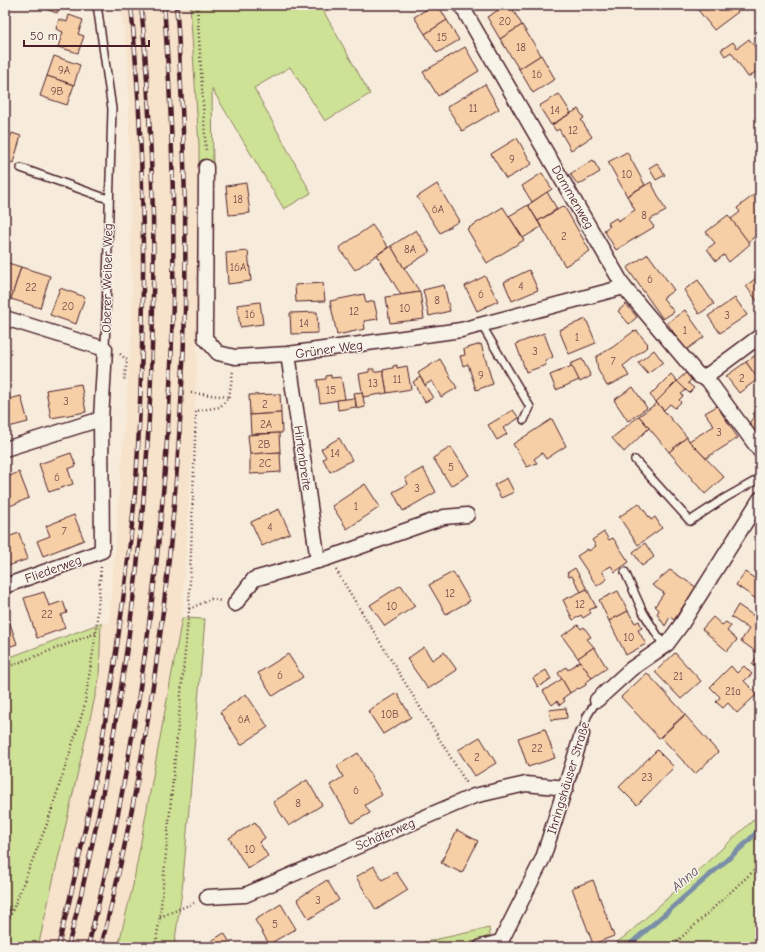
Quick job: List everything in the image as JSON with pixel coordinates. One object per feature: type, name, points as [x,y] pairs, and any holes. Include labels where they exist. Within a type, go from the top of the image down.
[{"type":"street","name":"Dammenweg","points":[[461,5],[624,287],[704,377],[760,451]]},
{"type":"street","name":"Grüner Weg","points":[[206,167],[205,338],[218,353],[235,357],[288,354],[462,330],[624,287]]},
{"type":"street","points":[[5,318],[105,349]]},
{"type":"street","points":[[704,377],[760,336]]},
{"type":"street","name":"Oberer Weißer Weg","points":[[102,552],[101,419],[105,349]]},
{"type":"street","name":"Hirtenbreite","points":[[288,354],[323,560]]},
{"type":"street","points":[[5,449],[101,419]]},
{"type":"street","name":"Ihringshäuser Straße","points":[[597,700],[631,669],[667,644],[681,625],[760,499]]},
{"type":"street","points":[[235,604],[254,579],[323,560],[444,517],[467,515]]},
{"type":"street","name":"Fliederweg","points":[[5,586],[102,552]]},
{"type":"street","name":"Ihringshäuser Straße","points":[[481,947],[499,945],[543,858],[582,734]]},
{"type":"street","name":"Schäferweg","points":[[207,897],[245,894],[474,796],[526,784],[566,788]]},
{"type":"lane","name":"Oberer Weißer Weg","points":[[97,5],[112,109],[108,199],[105,349]]},
{"type":"lane","points":[[21,168],[108,199]]},
{"type":"lane","points":[[481,324],[530,407],[524,420]]},
{"type":"lane","points":[[635,460],[690,521],[725,498],[755,481],[760,482]]},
{"type":"lane","points":[[625,572],[643,612],[664,646]]},
{"type":"lane","name":"Ihringshäuser Straße","points":[[582,734],[587,716],[597,700]]},
{"type":"path","points":[[197,5],[206,167]]},
{"type":"path","points":[[155,947],[160,917],[189,609],[196,411],[220,407],[229,397],[235,357]]},
{"type":"path","points":[[124,382],[127,360]]},
{"type":"path","points":[[191,393],[229,397]]},
{"type":"path","points":[[5,929],[47,824],[84,708],[96,633],[102,552]]},
{"type":"path","points":[[323,560],[474,796]]},
{"type":"path","points":[[189,609],[211,599],[235,604]]},
{"type":"path","points":[[5,668],[96,633]]},
{"type":"path","points":[[671,947],[760,865]]},
{"type":"path","points":[[160,917],[207,897]]},
{"type":"path","points":[[5,899],[11,913]]},
{"type":"shaded area","points":[[120,5],[190,5],[199,146],[197,368],[182,618],[133,885],[118,947],[38,947],[99,679],[101,623],[109,622],[132,326],[128,56]]},
{"type":"green space","points":[[190,5],[320,5],[370,94],[325,121],[290,67],[254,88],[311,193],[284,209],[212,89],[213,167],[199,166]]},
{"type":"green space","points":[[182,618],[205,619],[182,891],[174,947],[118,947],[133,885]]},
{"type":"green space","points":[[101,623],[99,679],[38,947],[5,947],[5,659]]},
{"type":"green space","points":[[760,814],[760,947],[611,947],[629,933]]},
{"type":"green space","points":[[489,928],[492,947],[412,947],[424,942]]},
{"type":"building","points":[[34,5],[60,5],[57,13]]},
{"type":"building","points":[[434,5],[438,5],[447,20],[425,34],[414,17]]},
{"type":"building","points":[[507,5],[510,5],[522,25],[500,39],[487,17]]},
{"type":"building","points":[[694,5],[733,5],[738,12],[714,30]]},
{"type":"building","points":[[69,15],[83,20],[78,34],[84,36],[78,53],[58,47],[63,32],[56,29],[59,19],[67,22]]},
{"type":"building","points":[[447,20],[459,40],[437,53],[425,34]]},
{"type":"building","points":[[522,25],[541,55],[519,69],[500,39]]},
{"type":"building","points":[[749,39],[760,54],[760,69],[748,77],[731,52],[725,56],[721,50],[733,42],[737,48]]},
{"type":"building","points":[[465,47],[479,71],[438,96],[423,72]]},
{"type":"building","points":[[541,55],[555,79],[533,93],[519,69]]},
{"type":"building","points":[[54,56],[80,65],[74,85],[47,76]]},
{"type":"building","points":[[47,76],[74,85],[67,105],[40,96]]},
{"type":"building","points":[[485,84],[499,109],[462,131],[447,107]]},
{"type":"building","points":[[559,94],[571,113],[551,125],[539,106]]},
{"type":"building","points":[[578,109],[584,118],[581,120],[592,137],[571,150],[559,129],[556,131],[552,125]]},
{"type":"building","points":[[12,133],[21,136],[13,163],[5,160],[5,136],[10,138]]},
{"type":"building","points":[[517,138],[532,164],[506,179],[491,154]]},
{"type":"building","points":[[627,152],[645,185],[627,196],[608,162]]},
{"type":"building","points":[[593,160],[600,172],[578,185],[570,174]]},
{"type":"building","points":[[657,163],[665,175],[656,180],[649,168]]},
{"type":"building","points":[[542,173],[552,189],[532,202],[522,186]]},
{"type":"building","points":[[651,182],[666,211],[649,220],[654,227],[616,250],[604,230],[610,226],[608,223],[616,218],[618,221],[635,210],[627,196]]},
{"type":"building","points":[[246,183],[250,213],[229,215],[226,186]]},
{"type":"building","points":[[437,184],[459,221],[440,233],[417,197]]},
{"type":"building","points":[[547,192],[557,209],[538,221],[528,205]]},
{"type":"building","points":[[755,194],[760,200],[760,237],[758,234],[748,242],[731,219],[740,212],[737,208]]},
{"type":"building","points":[[528,205],[541,227],[523,238],[509,216]]},
{"type":"building","points":[[564,206],[590,251],[565,266],[538,221]]},
{"type":"building","points":[[503,207],[524,240],[487,263],[467,229]]},
{"type":"building","points":[[728,215],[750,244],[729,262],[724,255],[716,261],[707,249],[715,243],[706,232]]},
{"type":"building","points":[[372,225],[388,247],[355,270],[339,248]]},
{"type":"building","points":[[416,230],[430,252],[404,268],[391,246]]},
{"type":"building","points":[[391,246],[420,292],[401,295],[377,255]]},
{"type":"building","points":[[248,251],[251,281],[228,284],[226,253]]},
{"type":"building","points":[[648,254],[674,290],[663,298],[674,312],[663,319],[627,268]]},
{"type":"building","points":[[5,262],[21,267],[11,299],[5,297]]},
{"type":"building","points":[[21,267],[50,276],[40,308],[11,299]]},
{"type":"building","points":[[529,270],[538,290],[512,301],[504,282]]},
{"type":"building","points":[[760,275],[760,305],[746,286]]},
{"type":"building","points":[[485,276],[498,301],[477,311],[465,286]]},
{"type":"building","points":[[698,280],[714,304],[699,314],[684,290]]},
{"type":"building","points":[[323,283],[325,301],[296,302],[295,285]]},
{"type":"building","points":[[444,285],[450,311],[429,316],[423,290]]},
{"type":"building","points":[[60,288],[85,297],[76,324],[50,315]]},
{"type":"building","points":[[420,292],[424,319],[390,323],[386,297]]},
{"type":"building","points":[[364,294],[366,303],[374,301],[378,319],[364,321],[365,329],[337,335],[330,301]]},
{"type":"building","points":[[735,298],[747,315],[720,333],[708,316]]},
{"type":"building","points":[[260,302],[263,324],[240,327],[237,305]]},
{"type":"building","points":[[626,304],[637,317],[629,324],[618,311]]},
{"type":"building","points":[[685,310],[704,337],[686,350],[667,323]]},
{"type":"building","points":[[317,312],[318,333],[291,334],[290,313]]},
{"type":"building","points":[[586,319],[596,343],[569,354],[559,330]]},
{"type":"building","points":[[634,331],[637,331],[648,344],[646,346],[647,347],[623,366],[629,376],[607,386],[598,370],[596,357],[613,347]]},
{"type":"building","points":[[544,333],[553,357],[545,361],[546,365],[526,372],[516,344]]},
{"type":"building","points":[[481,344],[493,384],[476,390],[468,364],[463,366],[460,356],[465,355],[464,349]]},
{"type":"building","points":[[654,350],[663,362],[648,374],[638,363]]},
{"type":"building","points":[[760,352],[760,378],[758,379],[746,362]]},
{"type":"building","points":[[440,359],[457,388],[441,397],[432,381],[425,385],[418,373]]},
{"type":"building","points":[[582,359],[591,376],[580,382],[570,364]]},
{"type":"building","points":[[746,362],[758,379],[739,393],[726,376]]},
{"type":"building","points":[[397,365],[397,368],[407,366],[411,389],[387,393],[383,370],[393,368],[393,366]]},
{"type":"building","points":[[572,366],[579,380],[556,390],[550,375]]},
{"type":"building","points":[[369,369],[374,369],[374,372],[383,370],[387,393],[363,397],[359,374],[369,372]]},
{"type":"building","points":[[687,372],[693,378],[688,383],[694,388],[689,393],[677,381]]},
{"type":"building","points":[[671,374],[677,381],[656,402],[650,395]]},
{"type":"building","points":[[331,375],[331,378],[341,377],[345,399],[320,403],[317,380],[326,379],[326,376]]},
{"type":"building","points":[[420,377],[433,398],[425,402],[413,382]]},
{"type":"building","points":[[677,381],[686,390],[681,394],[683,396],[679,400],[681,402],[675,408],[670,404],[664,410],[656,402]]},
{"type":"building","points":[[81,384],[86,412],[51,418],[46,390]]},
{"type":"building","points":[[633,387],[647,408],[628,421],[614,400]]},
{"type":"building","points":[[362,392],[365,407],[357,409],[354,393]]},
{"type":"building","points":[[280,394],[281,413],[250,415],[249,395]]},
{"type":"building","points":[[21,396],[28,422],[5,428],[5,400]]},
{"type":"building","points":[[355,398],[356,407],[338,410],[337,400]]},
{"type":"building","points":[[657,403],[687,437],[669,452],[639,416]]},
{"type":"building","points":[[717,406],[738,438],[706,458],[689,441],[714,426],[705,413]]},
{"type":"building","points":[[759,407],[760,434],[748,424],[755,416],[753,414]]},
{"type":"building","points":[[513,410],[519,418],[503,428],[507,434],[497,440],[488,425]]},
{"type":"building","points":[[281,413],[282,433],[251,434],[250,415]]},
{"type":"building","points":[[639,416],[649,428],[624,452],[612,438]]},
{"type":"building","points":[[552,419],[566,446],[546,459],[542,453],[534,459],[537,463],[527,467],[513,444]]},
{"type":"building","points":[[279,433],[280,452],[250,454],[248,435]]},
{"type":"building","points":[[687,437],[689,441],[724,477],[705,494],[669,452]]},
{"type":"building","points":[[339,438],[352,460],[330,472],[323,459],[326,457],[321,449]]},
{"type":"building","points":[[451,447],[469,475],[451,486],[433,458]]},
{"type":"building","points":[[280,452],[281,472],[250,474],[250,454]]},
{"type":"building","points":[[71,453],[76,466],[68,469],[73,484],[49,492],[39,464]]},
{"type":"building","points":[[423,468],[436,492],[403,511],[393,492],[408,484],[405,478]]},
{"type":"building","points":[[19,472],[29,498],[5,508],[5,478]]},
{"type":"building","points":[[507,478],[514,492],[501,498],[494,485]]},
{"type":"building","points":[[365,484],[380,507],[347,529],[332,506]]},
{"type":"building","points":[[639,503],[651,520],[655,517],[662,528],[638,545],[619,517]]},
{"type":"building","points":[[279,509],[290,533],[262,546],[251,522]]},
{"type":"building","points":[[74,515],[84,540],[43,556],[37,541],[50,536],[46,526]]},
{"type":"building","points":[[604,532],[609,540],[613,538],[629,562],[615,572],[611,566],[602,571],[607,579],[597,586],[577,556],[596,546],[592,540]]},
{"type":"building","points":[[19,533],[28,559],[5,567],[5,538]]},
{"type":"building","points":[[645,543],[654,557],[642,566],[633,552]]},
{"type":"building","points":[[575,568],[587,589],[581,592],[572,576],[569,577],[567,573]]},
{"type":"building","points":[[670,570],[696,587],[674,620],[670,617],[665,626],[657,614],[659,610],[655,606],[664,593],[652,585]]},
{"type":"building","points":[[453,572],[470,601],[446,614],[429,585]]},
{"type":"building","points":[[745,572],[760,582],[759,601],[736,585]]},
{"type":"building","points":[[401,585],[415,606],[385,626],[370,605]]},
{"type":"building","points":[[587,589],[596,607],[589,610],[591,613],[583,618],[581,615],[573,620],[563,600]]},
{"type":"building","points":[[618,591],[628,611],[609,621],[599,600]]},
{"type":"building","points":[[44,592],[49,606],[63,601],[67,613],[61,615],[65,628],[37,638],[24,598]]},
{"type":"building","points":[[738,605],[760,620],[759,654],[741,641],[749,629],[731,617]]},
{"type":"building","points":[[5,609],[17,644],[5,648]]},
{"type":"building","points":[[628,611],[635,623],[639,621],[642,628],[638,630],[646,644],[626,655],[609,621]]},
{"type":"building","points":[[713,617],[722,625],[726,622],[731,626],[727,631],[737,640],[727,651],[702,629]]},
{"type":"building","points":[[578,625],[581,629],[584,627],[591,637],[587,639],[594,647],[578,658],[562,636]]},
{"type":"building","points":[[424,647],[432,660],[444,652],[457,670],[428,689],[407,659]]},
{"type":"building","points":[[594,647],[607,668],[592,678],[578,658]]},
{"type":"building","points":[[675,653],[701,681],[681,699],[655,672]]},
{"type":"building","points":[[288,654],[303,677],[273,696],[258,673]]},
{"type":"building","points":[[760,654],[760,669],[752,664]]},
{"type":"building","points":[[580,661],[592,678],[585,683],[586,685],[570,693],[558,673],[566,667],[568,670]]},
{"type":"building","points":[[731,666],[737,673],[744,666],[752,674],[744,681],[757,694],[737,713],[728,703],[723,708],[716,702],[720,697],[710,687]]},
{"type":"building","points":[[546,670],[551,679],[538,687],[533,678]]},
{"type":"building","points":[[647,673],[685,714],[659,738],[621,697]]},
{"type":"building","points":[[562,679],[570,693],[563,698],[565,701],[560,705],[557,701],[552,705],[543,691]]},
{"type":"building","points":[[397,693],[411,717],[383,734],[368,711]]},
{"type":"building","points":[[246,694],[268,727],[241,745],[220,712]]},
{"type":"building","points":[[566,708],[567,718],[551,720],[549,710]]},
{"type":"building","points":[[685,715],[718,752],[695,774],[661,737]]},
{"type":"building","points":[[545,729],[555,758],[528,767],[518,738]]},
{"type":"building","points":[[480,737],[496,763],[475,776],[458,750]]},
{"type":"building","points":[[657,750],[674,767],[637,805],[619,787]]},
{"type":"building","points":[[358,753],[382,795],[365,805],[370,813],[352,823],[330,785],[343,777],[337,766]]},
{"type":"building","points":[[307,780],[322,805],[289,826],[273,802]]},
{"type":"building","points":[[255,822],[265,838],[259,842],[268,856],[248,869],[229,838]]},
{"type":"building","points":[[457,830],[478,841],[462,873],[441,863]]},
{"type":"building","points":[[374,866],[382,880],[396,872],[408,890],[376,910],[356,877]]},
{"type":"building","points":[[327,880],[339,900],[309,919],[297,899]]},
{"type":"building","points":[[593,880],[614,936],[593,944],[572,888]]},
{"type":"building","points":[[281,904],[296,929],[269,944],[255,920]]},
{"type":"building","points":[[224,933],[233,947],[202,947]]},
{"type":"waterway","name":"Ahna","points":[[627,947],[744,845],[760,829]]},
{"type":"railway","points":[[58,947],[83,838],[104,728],[121,617],[136,485],[142,348],[143,219],[138,91],[131,5]]},
{"type":"railway","points":[[68,947],[90,857],[108,766],[123,675],[135,584],[144,492],[150,400],[153,308],[153,215],[149,110],[141,5]]},
{"type":"railway","points":[[88,947],[107,867],[137,707],[149,626],[165,463],[173,300],[173,190],[169,81],[164,5]]},
{"type":"railway","points":[[101,947],[120,869],[136,790],[149,710],[161,631],[177,471],[185,310],[185,198],[176,5]]}]
